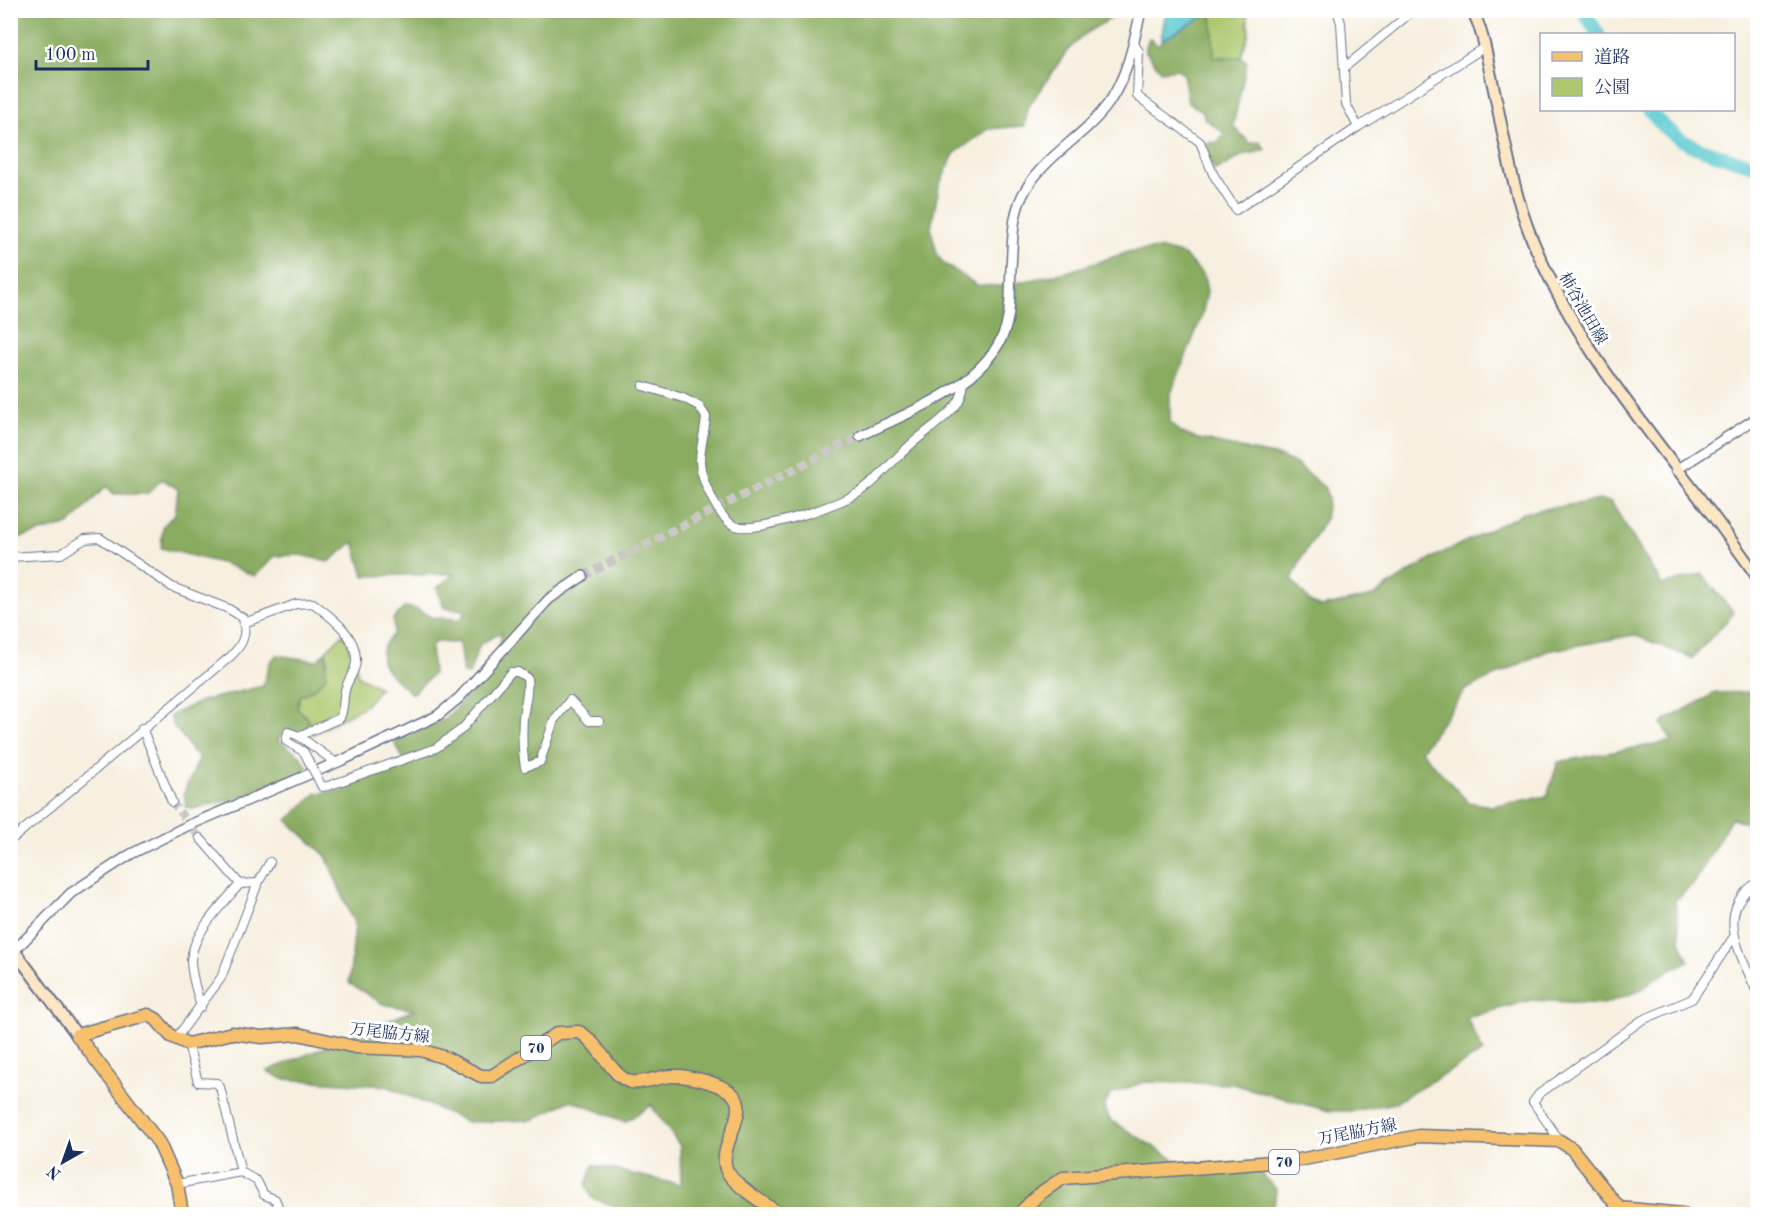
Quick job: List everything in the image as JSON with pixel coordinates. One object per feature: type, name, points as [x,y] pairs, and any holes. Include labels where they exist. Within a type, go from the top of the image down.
[{"type":"main road","name":"柿谷池田線","points":[[1472,10],[1485,47],[1514,184],[1531,236],[1564,309],[1594,357],[1676,470],[1756,572]]},
{"type":"main road","points":[[12,950],[159,1143],[177,1184],[182,1215]]},
{"type":"main road","points":[[76,1035],[148,1016],[156,1019],[171,1036],[183,1041]]},
{"type":"main road","name":"万尾脇方線","points":[[183,1041],[232,1033],[262,1037],[298,1034],[355,1047],[421,1050],[446,1058],[481,1076],[492,1076],[558,1033],[579,1032],[598,1046],[621,1076],[632,1082],[673,1076],[696,1078],[734,1094],[739,1102],[738,1113],[725,1157],[726,1169],[733,1180],[780,1215]]},
{"type":"main road","name":"万尾脇方線","points":[[1019,1215],[1039,1194],[1063,1178],[1299,1160],[1419,1136],[1560,1141]]},
{"type":"main road","points":[[1560,1141],[1572,1149],[1618,1213],[1683,1215]]},
{"type":"street","points":[[860,436],[964,382],[981,368],[997,344],[1008,320],[1015,214],[1021,197],[1043,164],[1107,105],[1123,78],[1141,10]]},
{"type":"street","points":[[1336,10],[1341,23],[1346,104],[1358,127]]},
{"type":"street","points":[[1344,68],[1414,10]]},
{"type":"street","points":[[1134,43],[1139,52],[1137,96],[1200,142],[1213,174],[1236,210],[1358,127],[1485,47]]},
{"type":"street","points":[[643,386],[699,406],[706,417],[700,461],[702,471],[720,514],[733,526],[742,528],[782,521],[823,509],[863,490],[906,448],[950,412],[959,401],[964,382]]},
{"type":"street","points":[[1676,470],[1758,417]]},
{"type":"street","points":[[10,557],[61,554],[85,539],[100,538],[172,587],[229,609],[243,618],[244,623],[242,644],[231,656],[142,728],[10,841]]},
{"type":"street","points":[[12,950],[71,892],[131,854],[187,826],[437,716],[459,698],[549,599],[583,576]]},
{"type":"street","points":[[244,623],[296,604],[313,603],[344,628],[355,651],[356,663],[346,687],[344,709],[340,718],[299,736]]},
{"type":"street","points":[[335,762],[299,736],[288,732],[286,741],[304,752],[322,787],[328,786],[436,748],[462,729],[511,672],[518,672],[527,678],[529,688],[523,728],[522,749],[525,766],[540,762],[554,720],[570,700],[589,721],[599,721]]},
{"type":"street","points":[[142,728],[172,802]]},
{"type":"street","points":[[200,838],[240,884]]},
{"type":"street","points":[[241,1172],[220,1087],[217,1083],[198,1082],[183,1041],[201,1006],[221,978],[258,883],[270,862]]},
{"type":"street","points":[[1758,882],[1737,901],[1733,919],[1733,938],[1758,995]]},
{"type":"street","points":[[201,1006],[194,983],[191,961],[193,948],[217,912],[240,884],[258,883]]},
{"type":"street","points":[[1560,1141],[1533,1102],[1539,1094],[1642,1020],[1692,999],[1733,938]]},
{"type":"street","points":[[177,1184],[241,1172],[257,1180],[264,1195],[275,1199],[278,1206],[276,1215]]},
{"type":"green space","points":[[11,11],[1124,11],[1087,32],[1067,51],[1028,107],[1025,126],[988,129],[954,154],[939,186],[931,228],[937,255],[944,264],[977,285],[1002,286],[1067,272],[1131,251],[1162,249],[1184,255],[1204,276],[1207,291],[1202,316],[1170,396],[1170,422],[1180,432],[1194,438],[1281,457],[1296,464],[1325,488],[1328,499],[1325,520],[1302,557],[1292,580],[1310,602],[1321,607],[1373,596],[1432,558],[1526,512],[1600,500],[1611,502],[1662,585],[1702,574],[1734,613],[1692,658],[1634,635],[1547,651],[1465,690],[1421,751],[1468,802],[1491,806],[1547,796],[1558,762],[1672,741],[1661,723],[1715,693],[1757,692],[1757,826],[1731,818],[1695,882],[1675,901],[1681,944],[1689,961],[1666,972],[1639,991],[1604,1004],[1531,1000],[1467,1018],[1483,1052],[1394,1103],[1352,1111],[1329,1111],[1232,1084],[1144,1082],[1111,1094],[1104,1106],[1110,1120],[1180,1163],[1252,1165],[1276,1189],[1274,1207],[1268,1214],[616,1214],[614,1206],[592,1198],[586,1185],[593,1165],[681,1185],[680,1146],[651,1105],[625,1122],[571,1100],[532,1120],[467,1122],[387,1086],[283,1079],[267,1071],[414,1010],[383,1004],[349,983],[355,926],[326,856],[287,820],[317,793],[343,791],[369,777],[407,765],[394,742],[445,719],[496,665],[502,632],[480,644],[469,674],[463,674],[459,643],[435,642],[431,647],[433,674],[412,694],[390,673],[382,659],[382,651],[394,633],[393,619],[405,607],[416,609],[433,618],[462,619],[464,610],[444,608],[437,588],[454,574],[364,576],[354,542],[329,562],[301,555],[275,556],[255,576],[225,564],[161,548],[163,526],[175,514],[178,489],[162,479],[147,494],[114,494],[106,486],[70,524],[11,540],[10,262],[17,250],[11,252]]},
{"type":"green space","points":[[1212,11],[1247,13],[1249,33],[1241,57],[1214,57],[1211,41]]},
{"type":"green space","points":[[1212,12],[1214,57],[1241,57],[1247,62],[1233,126],[1250,143],[1260,142],[1265,149],[1244,155],[1214,170],[1203,144],[1218,142],[1224,133],[1204,118],[1203,111],[1188,103],[1183,73],[1177,69],[1161,71],[1145,50],[1149,38],[1158,45],[1167,35]]},
{"type":"green space","points":[[343,634],[353,650],[358,676],[380,688],[365,706],[313,734],[311,725],[297,708],[300,696],[314,689],[328,662],[326,651]]},
{"type":"green space","points":[[326,651],[326,677],[314,689],[300,696],[297,708],[307,717],[311,725],[304,731],[285,730],[278,740],[300,755],[308,768],[238,798],[193,809],[186,807],[184,792],[200,757],[191,752],[170,716],[201,701],[263,686],[270,662],[277,655],[317,661]]},
{"type":"water","points":[[1212,10],[1212,12],[1161,40],[1166,11]]},
{"type":"waterway","points":[[1583,10],[1597,33]]},
{"type":"waterway","points":[[1650,111],[1672,133],[1697,148],[1758,166]]},
{"type":"tunnel","points":[[583,576],[860,436]]},
{"type":"tunnel","points":[[172,802],[200,838]]}]
